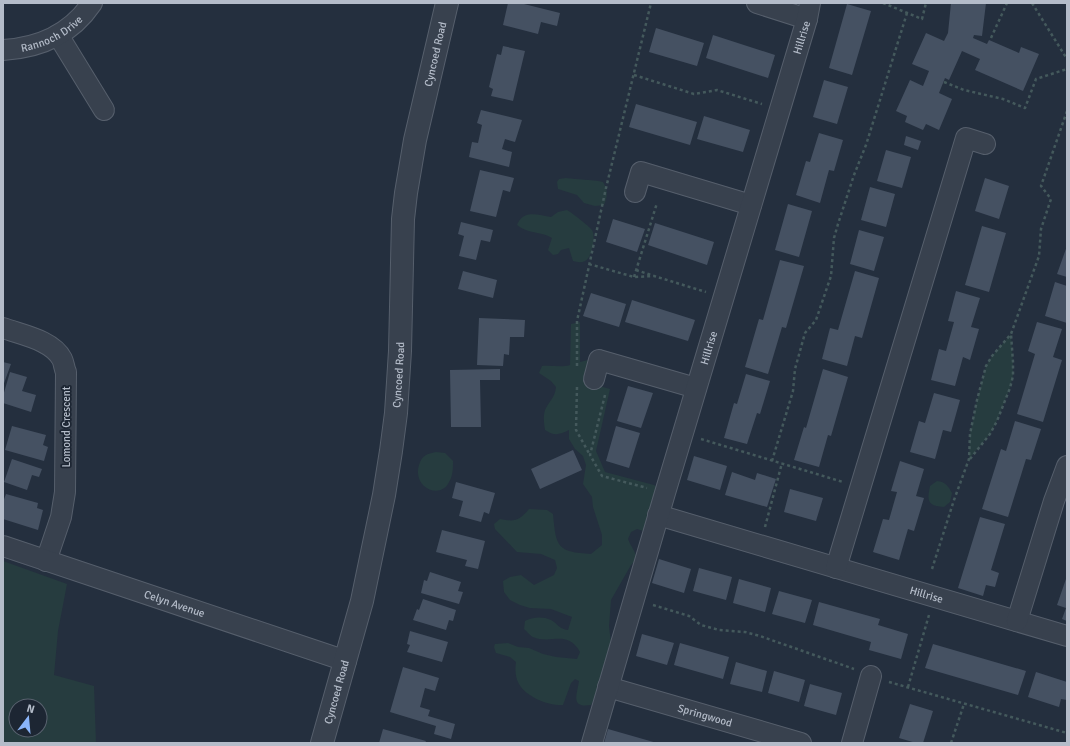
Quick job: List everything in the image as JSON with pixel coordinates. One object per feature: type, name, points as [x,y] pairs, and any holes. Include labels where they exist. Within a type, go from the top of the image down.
[{"type":"street","name":"Rannoch Drive","points":[[3,50],[23,49],[43,43],[81,17],[92,3]]},
{"type":"street","name":"Cyncoed Road","points":[[322,743],[362,601],[392,451],[400,351],[403,219],[406,193],[415,140],[447,3]]},
{"type":"street","points":[[757,3],[808,11]]},
{"type":"street","name":"Hillrise","points":[[808,11],[780,110],[658,515],[1067,636]]},
{"type":"street","points":[[58,34],[104,110]]},
{"type":"street","points":[[836,568],[966,138],[985,144]]},
{"type":"street","points":[[635,192],[641,172],[751,205]]},
{"type":"street","name":"Lomond Crescent","points":[[3,328],[40,342],[51,348],[62,359],[66,372],[66,492],[61,517],[46,561]]},
{"type":"street","points":[[592,385],[599,360],[696,388]]},
{"type":"street","points":[[1017,621],[1054,501],[1067,466]]},
{"type":"street","points":[[592,743],[658,515]]},
{"type":"street","name":"Celyn Avenue","points":[[3,546],[346,661]]},
{"type":"street","points":[[852,743],[871,676]]},
{"type":"street","name":"Springwood","points":[[608,687],[801,743]]},
{"type":"path","points":[[577,368],[577,321],[589,264],[651,3]]},
{"type":"path","points":[[883,3],[922,19],[926,3]]},
{"type":"path","points":[[991,38],[1007,3]]},
{"type":"path","points":[[1032,3],[1067,59]]},
{"type":"path","points":[[772,461],[793,391],[795,369],[805,333],[816,320],[831,276],[834,238],[838,224],[854,175],[866,145],[907,13]]},
{"type":"path","points":[[944,82],[964,90],[1003,99],[1025,108],[1036,79],[1067,69]]},
{"type":"path","points":[[634,75],[694,94],[717,90],[780,110]]},
{"type":"path","points":[[970,459],[970,434],[986,366],[1010,334],[1039,256],[1041,229],[1050,199],[1042,186],[1067,111]]},
{"type":"path","points":[[634,277],[657,204]]},
{"type":"path","points":[[589,264],[634,277],[654,276]]},
{"type":"path","points":[[636,270],[724,297]]},
{"type":"path","points":[[932,568],[954,500],[970,459],[990,434],[997,422],[1010,388],[1013,376],[1013,362],[1010,334]]},
{"type":"path","points":[[592,385],[576,430],[602,476],[665,493]]},
{"type":"path","points":[[590,455],[592,385]]},
{"type":"path","points":[[683,433],[860,487]]},
{"type":"path","points":[[759,545],[782,464]]},
{"type":"path","points":[[908,687],[934,596]]},
{"type":"path","points":[[952,743],[964,704]]},
{"type":"green space","points":[[566,178],[603,182],[607,193],[604,205],[595,206],[584,203],[577,195],[558,189],[557,182],[559,179]]},
{"type":"green space","points":[[567,210],[588,226],[593,233],[594,237],[590,256],[584,262],[573,261],[569,248],[561,250],[558,254],[553,255],[548,250],[552,238],[543,234],[525,230],[517,225],[523,217],[527,215],[536,214],[551,217],[558,212]]},
{"type":"green space","points":[[580,322],[580,362],[588,360],[595,366],[592,384],[610,389],[596,451],[605,472],[654,485],[665,493],[653,534],[637,529],[631,532],[628,539],[637,559],[631,565],[611,600],[609,626],[611,643],[601,687],[591,705],[580,704],[576,699],[579,681],[575,679],[571,683],[563,705],[557,705],[538,700],[522,689],[517,679],[515,670],[516,662],[510,657],[496,653],[494,647],[495,644],[508,643],[518,647],[529,648],[543,654],[577,659],[580,652],[570,641],[564,639],[540,639],[532,636],[524,629],[525,621],[534,618],[541,618],[551,620],[568,630],[572,617],[551,609],[530,608],[520,605],[510,600],[504,592],[503,581],[510,577],[521,575],[534,585],[554,575],[557,568],[555,560],[541,554],[517,552],[495,529],[494,524],[500,519],[516,520],[529,509],[547,510],[553,514],[555,534],[560,546],[571,552],[591,554],[602,545],[602,535],[593,507],[592,497],[583,484],[586,465],[583,456],[575,449],[569,439],[569,430],[557,434],[545,430],[545,410],[553,397],[556,387],[551,381],[539,373],[542,366],[570,365],[571,324]]},
{"type":"green space","points":[[1011,334],[1013,376],[1010,388],[997,421],[990,434],[969,459],[970,434],[986,366],[992,356]]},
{"type":"green space","points":[[436,452],[445,453],[453,461],[453,466],[449,482],[440,490],[434,491],[423,485],[418,473],[419,465],[423,457],[427,454]]},
{"type":"green space","points":[[937,481],[943,482],[952,493],[950,502],[944,507],[931,504],[929,499],[930,486]]},
{"type":"green space","points":[[3,561],[67,584],[58,631],[54,675],[94,686],[96,743],[3,743]]},
{"type":"building","points":[[508,3],[520,3],[560,13],[557,26],[541,22],[538,34],[503,25]]},
{"type":"building","points":[[951,3],[986,3],[982,36],[974,35],[973,38],[987,44],[989,40],[1019,53],[1021,47],[1039,54],[1023,91],[975,70],[980,59],[962,51],[949,80],[945,78],[939,93],[952,99],[939,130],[926,124],[923,130],[905,122],[907,116],[896,111],[910,80],[923,86],[929,71],[912,64],[926,33],[944,41],[948,33]]},
{"type":"building","points":[[847,4],[871,11],[852,75],[829,68]]},
{"type":"building","points":[[656,28],[704,43],[697,66],[649,52]]},
{"type":"building","points":[[713,35],[775,55],[768,78],[706,58]]},
{"type":"building","points":[[503,46],[525,51],[513,101],[491,96],[493,89],[489,87],[497,54],[501,55]]},
{"type":"building","points":[[824,80],[848,87],[837,124],[813,117]]},
{"type":"building","points":[[636,104],[697,122],[690,145],[629,127]]},
{"type":"building","points":[[481,110],[522,120],[515,142],[505,139],[502,149],[512,152],[509,167],[469,157],[472,142],[478,143],[482,125],[477,123]]},
{"type":"building","points":[[704,116],[750,130],[743,152],[697,139]]},
{"type":"building","points":[[819,133],[843,140],[834,171],[829,170],[820,203],[796,195],[806,161],[810,162]]},
{"type":"building","points":[[906,136],[921,141],[918,150],[904,145]]},
{"type":"building","points":[[886,150],[911,157],[902,188],[877,181]]},
{"type":"building","points":[[480,170],[514,178],[510,192],[503,190],[496,217],[470,211]]},
{"type":"building","points":[[985,178],[1009,186],[999,219],[975,211]]},
{"type":"building","points":[[870,187],[895,194],[886,227],[861,220]]},
{"type":"building","points":[[788,204],[812,211],[799,257],[775,250]]},
{"type":"building","points":[[613,219],[645,229],[637,252],[606,242]]},
{"type":"building","points":[[461,222],[493,230],[490,242],[481,240],[476,260],[459,256],[464,236],[458,234]]},
{"type":"building","points":[[655,223],[714,242],[707,265],[648,245]]},
{"type":"building","points":[[982,226],[1006,233],[989,292],[965,285]]},
{"type":"building","points":[[859,230],[884,237],[874,271],[850,264]]},
{"type":"building","points":[[1067,246],[1067,277],[1057,274]]},
{"type":"building","points":[[780,260],[804,266],[786,328],[782,327],[768,374],[745,367],[759,319],[763,320]]},
{"type":"building","points":[[463,271],[497,280],[493,298],[458,289]]},
{"type":"building","points":[[855,271],[879,278],[862,338],[855,336],[847,366],[822,359],[830,328],[838,330]]},
{"type":"building","points":[[1055,282],[1067,286],[1067,323],[1045,316]]},
{"type":"building","points":[[956,291],[980,298],[971,327],[979,329],[970,360],[963,357],[955,386],[931,380],[939,349],[946,351],[954,322],[948,321]]},
{"type":"building","points":[[591,293],[626,304],[619,327],[583,316]]},
{"type":"building","points":[[632,300],[695,320],[688,341],[625,322]]},
{"type":"building","points":[[479,318],[525,320],[524,337],[510,337],[509,355],[504,354],[503,366],[477,365]]},
{"type":"building","points":[[1037,322],[1062,329],[1053,357],[1062,360],[1043,422],[1017,414],[1035,354],[1028,351]]},
{"type":"building","points":[[3,362],[11,364],[3,386]]},
{"type":"building","points":[[500,369],[500,380],[480,380],[481,427],[451,427],[450,370]]},
{"type":"building","points":[[823,369],[848,377],[831,436],[828,435],[819,467],[794,460],[804,427],[806,428]]},
{"type":"building","points":[[10,372],[27,377],[22,391],[36,395],[31,412],[3,403],[3,396]]},
{"type":"building","points":[[746,374],[770,381],[760,414],[757,413],[747,444],[724,438],[734,403],[737,404]]},
{"type":"building","points":[[628,386],[653,393],[641,428],[617,421]]},
{"type":"building","points":[[934,393],[960,400],[951,432],[943,430],[935,459],[910,452],[919,421],[925,423]]},
{"type":"building","points":[[1015,421],[1041,429],[1031,460],[1026,459],[1008,517],[982,509],[1001,449],[1006,451]]},
{"type":"building","points":[[12,426],[46,435],[43,445],[48,447],[44,461],[5,450]]},
{"type":"building","points":[[616,426],[640,433],[629,468],[606,461]]},
{"type":"building","points":[[573,450],[582,470],[540,489],[531,469]]},
{"type":"building","points":[[694,456],[727,466],[720,490],[687,480]]},
{"type":"building","points":[[12,459],[42,469],[39,477],[32,475],[27,490],[4,482]]},
{"type":"building","points":[[900,461],[924,469],[916,496],[924,498],[914,531],[908,529],[899,560],[873,552],[883,519],[889,520],[897,492],[891,491]]},
{"type":"building","points":[[732,472],[755,480],[757,473],[776,479],[767,507],[725,495]]},
{"type":"building","points":[[456,482],[495,493],[489,514],[484,512],[481,522],[459,516],[463,501],[452,498]]},
{"type":"building","points":[[790,489],[823,498],[816,521],[784,512]]},
{"type":"building","points":[[6,494],[38,503],[37,508],[43,510],[38,530],[3,519],[3,502]]},
{"type":"building","points":[[980,517],[1005,524],[991,570],[999,573],[995,587],[986,585],[983,596],[958,588]]},
{"type":"building","points":[[442,530],[485,541],[478,569],[465,566],[467,560],[436,552]]},
{"type":"building","points":[[659,559],[691,569],[684,593],[652,583]]},
{"type":"building","points":[[699,568],[732,577],[726,600],[693,591]]},
{"type":"building","points":[[430,572],[461,582],[458,591],[463,592],[459,604],[421,593],[424,580],[427,581]]},
{"type":"building","points":[[1067,576],[1067,621],[1062,619],[1066,608],[1057,605]]},
{"type":"building","points":[[739,579],[771,588],[765,612],[733,603]]},
{"type":"building","points":[[779,591],[812,600],[805,623],[772,614]]},
{"type":"building","points":[[423,599],[456,610],[453,621],[449,620],[446,630],[413,620]]},
{"type":"building","points":[[819,602],[880,619],[878,625],[908,634],[901,659],[869,650],[871,642],[813,625]]},
{"type":"building","points":[[410,631],[448,642],[442,662],[407,652],[410,645],[407,644]]},
{"type":"building","points":[[642,634],[674,643],[667,665],[636,656]]},
{"type":"building","points":[[680,643],[729,657],[723,679],[674,665]]},
{"type":"building","points":[[933,644],[1026,671],[1018,695],[925,668]]},
{"type":"building","points":[[736,662],[767,671],[762,692],[730,684]]},
{"type":"building","points":[[403,667],[439,678],[435,691],[425,688],[420,707],[430,710],[428,716],[455,724],[451,739],[434,734],[436,726],[390,712]]},
{"type":"building","points":[[774,671],[805,680],[799,702],[768,693]]},
{"type":"building","points":[[1036,672],[1067,682],[1067,700],[1061,699],[1059,707],[1028,697]]},
{"type":"building","points":[[810,684],[842,693],[836,715],[804,706]]},
{"type":"building","points":[[910,704],[933,711],[923,743],[916,743],[899,738]]},
{"type":"building","points":[[383,729],[426,741],[425,743],[379,743]]},
{"type":"building","points":[[608,729],[657,743],[604,743]]}]
